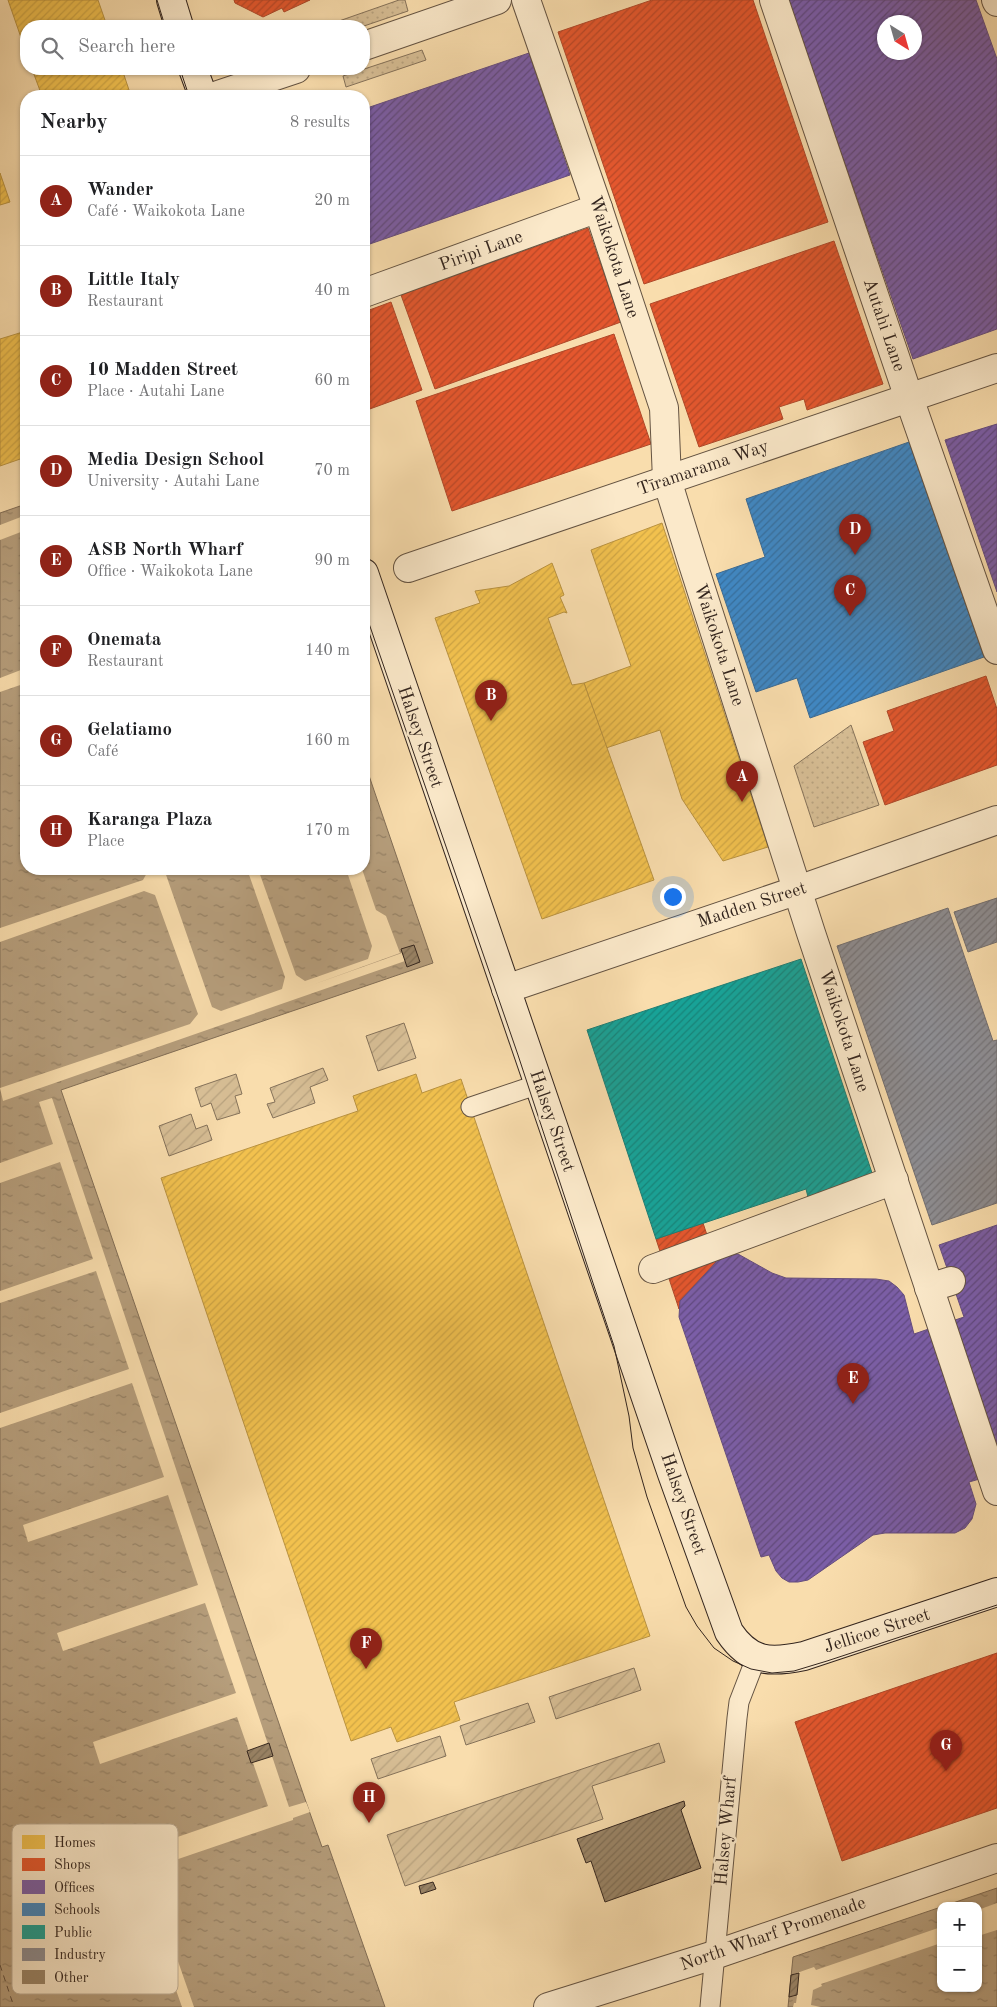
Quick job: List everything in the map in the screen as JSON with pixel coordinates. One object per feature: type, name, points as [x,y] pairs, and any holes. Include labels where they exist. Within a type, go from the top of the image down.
[{"type":"street","points":[[171,0],[177,20]]},
{"type":"street","points":[[370,44],[497,0]]},
{"type":"street","name":"Waikokota Lane","points":[[526,0],[598,208],[664,408],[667,480],[693,564],[894,1180],[940,1284],[997,1491]]},
{"type":"street","name":"Autahi Lane","points":[[774,0],[997,650]]},
{"type":"street","points":[[195,75],[200,90]]},
{"type":"street","points":[[233,90],[278,75]]},
{"type":"street","name":"Piripi Lane","points":[[370,291],[598,208]]},
{"type":"street","name":"Tīramarama Way","points":[[408,568],[997,368]]},
{"type":"street","name":"Halsey Street","points":[[370,591],[722,1617],[734,1640],[756,1658]]},
{"type":"street","name":"Madden Street","points":[[506,989],[997,820]]},
{"type":"street","points":[[653,1269],[855,1190],[894,1180]]},
{"type":"street","name":"Jellicoe Street","points":[[756,1658],[775,1660],[804,1656],[997,1592]]},
{"type":"street","name":"North Wharf Promenade","points":[[548,2007],[714,1954],[997,1858]]},
{"type":"lane","points":[[471,1107],[539,1084]]},
{"type":"lane","name":"Halsey Wharf","points":[[710,2007],[736,1718],[756,1658]]},
{"type":"shaded area","points":[[399,0],[405,0],[408,11],[370,24],[370,20],[342,20]]},
{"type":"shaded area","points":[[422,50],[426,60],[346,87],[343,76],[370,75],[370,67]]},
{"type":"shaded area","points":[[851,725],[879,805],[814,827],[794,766]]},
{"type":"shaded area","points":[[404,1023],[416,1058],[378,1071],[366,1036]]},
{"type":"shaded area","points":[[323,1068],[328,1080],[310,1087],[315,1103],[273,1118],[267,1104],[275,1102],[270,1088]]},
{"type":"shaded area","points":[[236,1074],[242,1094],[235,1096],[240,1113],[217,1120],[211,1103],[201,1107],[195,1088]]},
{"type":"shaded area","points":[[191,1114],[196,1129],[207,1125],[212,1140],[169,1156],[159,1126]]},
{"type":"shaded area","points":[[634,1668],[641,1690],[556,1719],[549,1697]]},
{"type":"shaded area","points":[[528,1703],[535,1722],[466,1745],[460,1726]]},
{"type":"shaded area","points":[[440,1736],[446,1756],[378,1779],[371,1759]]},
{"type":"shaded area","points":[[659,1743],[665,1762],[592,1786],[603,1819],[405,1886],[387,1835]]},
{"type":"water","points":[[20,506],[20,875],[370,875],[370,779],[433,963],[61,1090],[306,1802],[322,1847],[328,1845],[385,2007],[0,2007],[0,513]]},
{"type":"water","points":[[997,1888],[997,2007],[788,2007],[793,1957],[937,1908],[937,1992],[982,1992],[982,1902],[956,1902]]},
{"type":"pier","points":[[20,517],[20,532],[0,540],[0,525]]},
{"type":"pier","points":[[20,670],[20,685],[0,692],[0,678]]},
{"type":"pier","points":[[146,875],[166,875],[212,1007],[221,1011],[282,989],[285,977],[249,875],[260,875],[296,975],[305,981],[368,959],[372,946],[348,875],[364,875],[376,910],[386,916],[400,953],[312,985],[402,953],[405,961],[3,1101],[0,1088],[190,1024],[198,1014],[155,895],[144,891],[0,942],[0,928],[143,880]]},
{"type":"pier","points":[[52,1098],[289,1807],[306,1802],[310,1812],[293,1818],[293,1820],[178,1859],[178,1837],[268,1806],[237,1717],[100,1764],[93,1742],[236,1693],[205,1603],[63,1651],[57,1633],[198,1585],[168,1495],[28,1542],[23,1525],[164,1477],[132,1383],[0,1428],[0,1413],[129,1369],[96,1271],[0,1303],[0,1291],[93,1259],[60,1162],[0,1183],[0,1163],[53,1144],[39,1102]]},
{"type":"pier","points":[[997,1903],[997,1930],[982,1935],[982,1909]]},
{"type":"pier","points":[[937,1928],[937,1944],[821,1984],[822,1986],[813,1990],[811,2005],[821,2007],[793,2007],[797,1996],[789,1997],[791,1975],[814,1967],[816,1970]]},
{"type":"pier","points":[[178,1961],[194,2007],[182,2007],[177,1994]]},
{"type":"building: Homes","points":[[8,0],[98,0],[105,20],[20,20],[20,35]]},
{"type":"building: Homes","points":[[34,75],[124,75],[129,90],[40,90]]},
{"type":"building: Homes","points":[[0,173],[10,202],[0,205]]},
{"type":"building: Homes","points":[[20,333],[20,459],[0,466],[0,339]]},
{"type":"building: Homes","points":[[662,523],[768,847],[723,861],[682,799],[660,730],[606,748],[584,683],[631,666],[591,550]]},
{"type":"building: Homes","points":[[552,563],[564,595],[560,597],[567,613],[564,612],[548,618],[572,685],[584,683],[654,880],[542,919],[435,618],[480,603],[475,591],[509,586]]},
{"type":"building: Homes","points":[[416,1074],[422,1093],[461,1079],[650,1636],[454,1702],[460,1720],[397,1742],[391,1727],[351,1741],[161,1178],[358,1111],[353,1096]]},
{"type":"building: Shops","points":[[234,0],[310,0],[284,12],[282,8],[263,17],[235,3]]},
{"type":"building: Shops","points":[[652,0],[753,0],[828,222],[644,284],[558,32]]},
{"type":"building: Shops","points":[[588,228],[621,322],[435,389],[401,295]]},
{"type":"building: Shops","points":[[834,241],[883,384],[807,410],[804,399],[779,407],[783,419],[699,447],[650,304]]},
{"type":"building: Shops","points":[[391,302],[422,390],[370,409],[370,310]]},
{"type":"building: Shops","points":[[614,334],[651,444],[452,511],[416,401]]},
{"type":"building: Shops","points":[[986,676],[997,709],[997,765],[885,805],[863,742],[894,731],[887,711]]},
{"type":"building: Shops","points":[[703,1223],[716,1262],[680,1301],[679,1309],[656,1239]]},
{"type":"building: Shops","points":[[997,1653],[997,1808],[842,1861],[795,1722]]},
{"type":"building: Offices","points":[[788,0],[976,0],[997,59],[997,329],[913,359]]},
{"type":"building: Offices","points":[[529,53],[570,175],[370,244],[370,107]]},
{"type":"building: Offices","points":[[997,424],[997,592],[945,440]]},
{"type":"building: Offices","points":[[997,1225],[997,1474],[969,1482],[976,1504],[972,1519],[965,1528],[955,1533],[885,1533],[873,1535],[808,1580],[789,1582],[782,1578],[776,1571],[769,1555],[761,1557],[679,1317],[680,1301],[720,1258],[738,1254],[772,1273],[786,1278],[876,1279],[889,1281],[904,1295],[914,1334],[964,1317],[939,1245]]},
{"type":"building: Schools","points":[[909,442],[984,657],[810,718],[797,678],[756,692],[716,574],[765,557],[746,499]]},
{"type":"building: Public","points":[[801,959],[874,1179],[809,1201],[806,1189],[656,1239],[587,1030]]},
{"type":"building: Industry","points":[[997,898],[997,942],[968,952],[954,912]]},
{"type":"building: Industry","points":[[948,908],[993,1041],[997,1040],[997,1203],[932,1225],[837,946]]},
{"type":"building: Other","points":[[414,945],[420,962],[407,967],[401,949]]},
{"type":"building: Other","points":[[269,1743],[273,1756],[251,1763],[247,1751]]},
{"type":"building: Other","points":[[684,1801],[685,1806],[681,1810],[701,1868],[605,1902],[591,1861],[586,1863],[577,1839]]},
{"type":"building: Other","points":[[433,1882],[436,1889],[421,1894],[419,1886]]},
{"type":"building: Other","points":[[799,1973],[797,1995],[789,1997],[791,1975]]},
{"type":"ferry route","points":[[0,1965],[14,2007]]},
{"type":"tram line","points":[[157,0],[163,20]]},
{"type":"tram line","points":[[182,75],[187,90]]},
{"type":"tram line","points":[[370,626],[518,1055],[614,1346],[629,1416],[633,1448],[647,1497],[686,1607],[697,1626],[714,1648],[733,1661],[751,1669],[772,1673],[794,1671],[997,1605]]},
{"type":"place","name":"Media Design School","points":[[855,555]]},
{"type":"place","name":"10 Madden Street","points":[[850,616]]},
{"type":"place","name":"Little Italy","points":[[491,721]]},
{"type":"place","name":"Wander","points":[[742,802]]},
{"type":"place","name":"ASB North Wharf","points":[[853,1404]]},
{"type":"place","name":"Onemata","points":[[366,1669]]},
{"type":"place","name":"Gelatiamo","points":[[946,1771]]},
{"type":"place","name":"Karanga Plaza","points":[[369,1823]]}]
